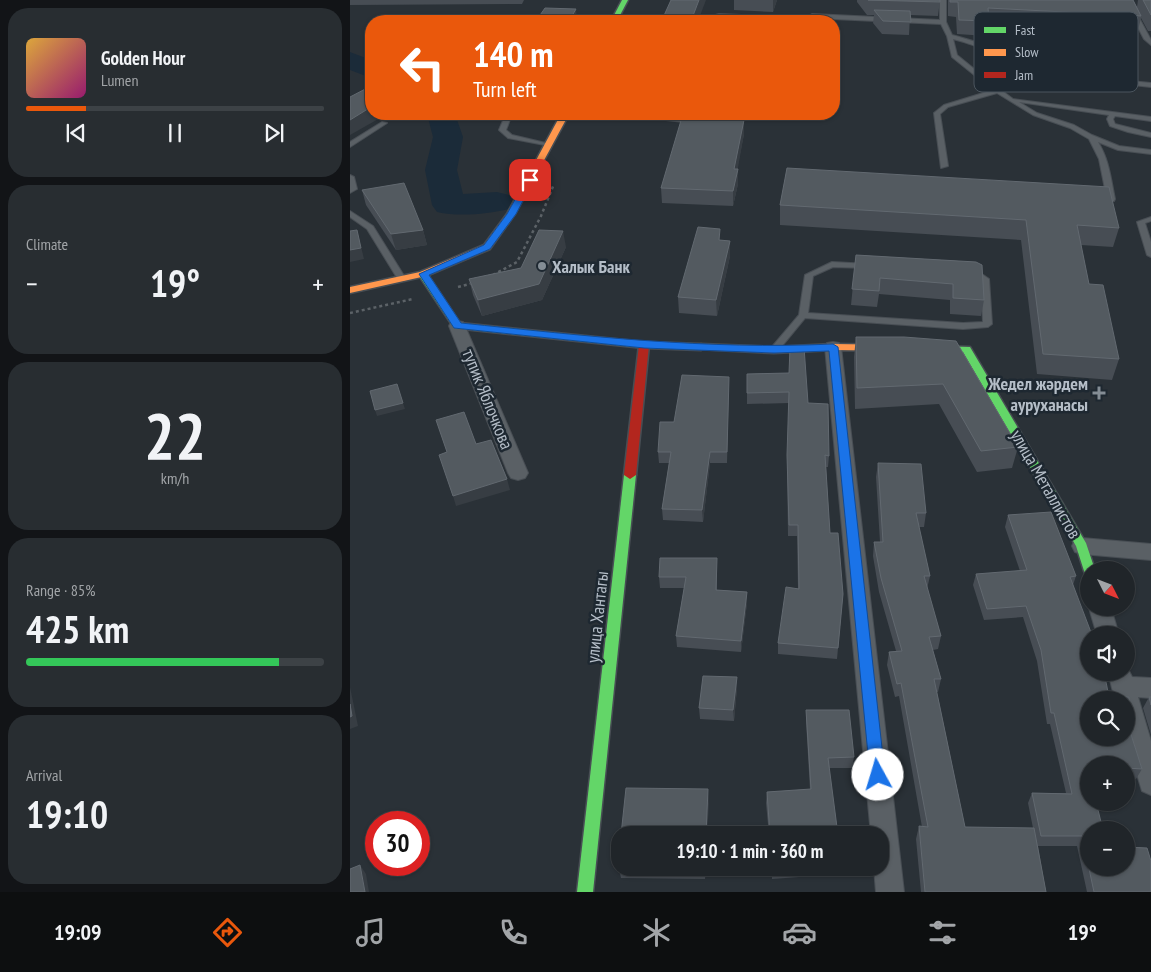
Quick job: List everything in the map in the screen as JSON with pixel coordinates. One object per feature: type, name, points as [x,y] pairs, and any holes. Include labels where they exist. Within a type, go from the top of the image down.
[{"type":"street","points":[[617,15],[625,0]]},
{"type":"street","points":[[350,290],[423,274],[487,247],[511,214],[562,120]]},
{"type":"street","points":[[423,274],[457,326],[644,345],[774,350],[833,347],[890,892]]},
{"type":"street","name":"тупик Яблочкова","points":[[457,326],[518,473]]},
{"type":"street","name":"улица Хантагы","points":[[585,892],[644,345]]},
{"type":"street","name":"улица Металлистов","points":[[833,347],[966,349],[1082,546],[1086,561]]},
{"type":"street","points":[[1082,546],[1151,552]]},
{"type":"street","points":[[1122,681],[1151,783]]},
{"type":"street","points":[[1128,681],[1151,688]]},
{"type":"lane","points":[[943,0],[944,22],[950,36],[954,56],[974,72]]},
{"type":"lane","points":[[1132,4],[1135,12]]},
{"type":"lane","points":[[840,17],[944,22]]},
{"type":"lane","points":[[1138,18],[1147,39],[1151,43]]},
{"type":"lane","points":[[950,36],[974,43]]},
{"type":"lane","points":[[1138,84],[1151,85]]},
{"type":"lane","points":[[944,166],[937,113],[946,106],[995,92]]},
{"type":"lane","points":[[999,92],[1034,113],[1074,128],[1090,137],[1118,148],[1151,152]]},
{"type":"lane","points":[[1011,100],[1151,120]]},
{"type":"lane","points":[[1112,115],[1110,119],[1112,125],[1151,135]]},
{"type":"lane","points":[[506,120],[502,130],[510,137],[548,146]]},
{"type":"lane","points":[[686,120],[705,122]]},
{"type":"lane","points":[[350,145],[384,123]]},
{"type":"lane","points":[[1090,137],[1104,160],[1113,207]]},
{"type":"lane","points":[[350,177],[353,189],[350,191]]},
{"type":"lane","points":[[350,213],[370,228],[402,279]]},
{"type":"lane","points":[[1151,219],[1141,222],[1151,255]]},
{"type":"lane","points":[[774,350],[803,315],[809,275],[832,264],[880,267]]},
{"type":"lane","points":[[803,315],[963,326],[988,324],[986,279],[976,274],[966,273]]},
{"type":"path","points":[[541,216],[554,184]]},
{"type":"building","points":[[671,0],[699,0],[693,15],[664,15]]},
{"type":"building","points":[[868,0],[940,0],[940,2]]},
{"type":"building","points":[[950,0],[1133,0],[1141,16],[1138,16],[1138,12],[1064,12],[988,8],[988,12],[974,12],[974,20],[959,20],[958,2],[950,2]]},
{"type":"building","points":[[1143,0],[1151,0],[1151,15]]},
{"type":"building","points":[[545,8],[576,9],[572,15],[540,15]]},
{"type":"building","points":[[874,10],[910,11],[911,22],[883,21]]},
{"type":"building","points":[[365,89],[365,111],[350,120],[350,97]]},
{"type":"building","points":[[681,120],[744,120],[734,169],[738,169],[733,191],[661,188]]},
{"type":"building","points":[[787,168],[1109,187],[1119,228],[1077,225],[1089,284],[1103,285],[1119,359],[1043,354],[1026,220],[780,205]]},
{"type":"building","points":[[404,183],[423,230],[391,234],[362,190]]},
{"type":"building","points":[[698,227],[720,229],[719,240],[730,241],[716,300],[678,297]]},
{"type":"building","points":[[357,230],[361,248],[350,250],[350,231]]},
{"type":"building","points":[[539,230],[563,231],[539,284],[478,300],[469,279],[521,268]]},
{"type":"building","points":[[856,255],[976,262],[982,265],[984,300],[953,298],[953,284],[880,278],[879,291],[852,289]]},
{"type":"building","points":[[856,337],[904,337],[956,341],[1018,447],[981,451],[943,384],[857,388]]},
{"type":"building","points":[[804,347],[808,403],[828,404],[829,456],[825,455],[830,533],[838,533],[843,594],[838,648],[778,643],[786,587],[799,589],[798,525],[789,525],[787,455],[789,392],[747,393],[747,374],[789,373],[790,348]]},
{"type":"building","points":[[682,375],[729,377],[727,452],[710,452],[702,510],[662,509],[671,452],[658,452],[660,422],[674,422]]},
{"type":"building","points":[[397,384],[403,403],[375,410],[370,391]]},
{"type":"building","points":[[464,412],[476,444],[491,440],[507,479],[453,496],[439,455],[447,452],[436,420]]},
{"type":"building","points":[[878,463],[921,464],[926,513],[916,513],[930,576],[924,576],[941,636],[929,637],[941,679],[934,679],[965,827],[1034,828],[1046,892],[925,892],[919,826],[928,827],[901,683],[897,684],[889,652],[902,651],[881,578],[874,542],[883,542]]},
{"type":"building","points":[[1051,512],[1076,576],[1070,577],[1080,603],[1080,616],[1085,616],[1089,626],[1080,626],[1080,681],[1106,681],[1108,691],[1080,691],[1080,746],[1135,746],[1142,769],[1135,769],[1135,756],[1080,756],[1080,811],[1098,811],[1101,821],[1080,821],[1080,836],[1041,836],[1032,793],[1072,794],[1054,713],[1051,713],[1041,650],[1026,606],[987,609],[976,574],[1027,570],[1008,515]]},
{"type":"building","points":[[660,558],[717,558],[716,590],[747,592],[741,641],[676,636],[686,577],[659,577]]},
{"type":"building","points":[[703,676],[737,677],[733,710],[699,708]]},
{"type":"building","points":[[806,710],[849,710],[854,757],[828,758],[837,826],[769,826],[767,792],[811,789]]},
{"type":"building","points":[[626,788],[708,789],[706,826],[622,826]]},
{"type":"building","points":[[1135,847],[1147,848],[1151,861],[1151,892],[1094,892],[1091,876],[1135,876]]},
{"type":"building","points":[[360,865],[365,892],[350,892],[350,869]]},
{"type":"waterway","points":[[350,60],[365,67]]},
{"type":"waterway","points":[[443,120],[448,137],[441,170],[449,205],[497,202]]},
{"type":"traffic: fast","points":[[617,15],[625,0]]},
{"type":"traffic: fast","points":[[423,274],[457,326],[644,345],[701,347]]},
{"type":"traffic: fast","points":[[905,348],[966,349],[1082,546],[1086,561]]},
{"type":"traffic: fast","points":[[585,892],[630,475]]},
{"type":"traffic: slow","points":[[350,290],[423,274],[487,247],[511,214],[562,120]]},
{"type":"traffic: slow","points":[[701,347],[774,350],[833,347],[905,348]]},
{"type":"traffic: jam","points":[[630,475],[644,345]]},
{"type":"place","name":"Халык Банк","points":[[542,266]]},
{"type":"place","name":"Жедел жәрдем ауруханасы","points":[[1099,393]]},
{"type":"route","points":[[530,180],[511,214],[487,247],[423,274],[457,326],[644,345],[774,350],[833,347],[878,775]]}]
